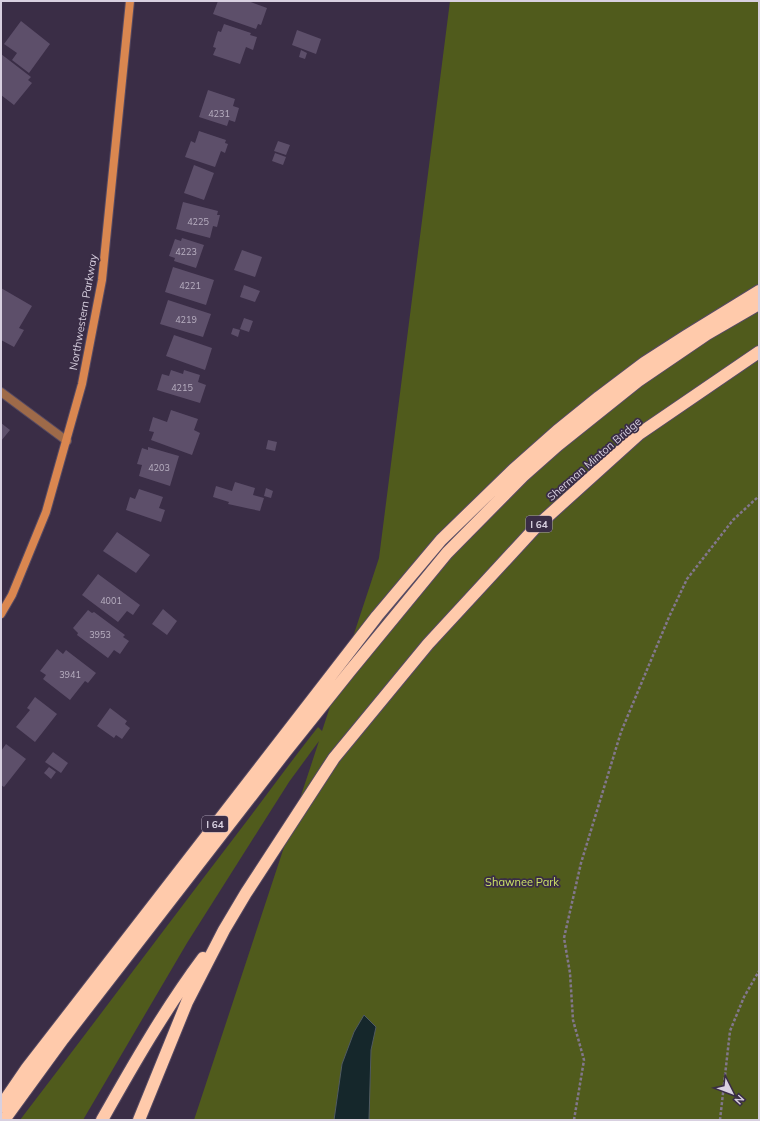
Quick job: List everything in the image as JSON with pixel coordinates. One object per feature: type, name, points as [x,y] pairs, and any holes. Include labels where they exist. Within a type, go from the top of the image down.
[{"type":"highway","name":"I 64","points":[[1,1106],[27,1068],[377,616],[447,535],[513,470],[557,431],[599,397],[644,363],[759,291]]},
{"type":"highway","points":[[4,1120],[68,1032],[286,751],[447,553],[523,476],[558,445],[638,381],[707,334],[759,304]]},
{"type":"highway","name":"Sherman Minton Bridge","points":[[224,930],[246,893],[334,758],[428,644],[536,526],[639,434],[759,352]]},
{"type":"highway","name":"I 64","points":[[139,1120],[187,1002],[224,930]]},
{"type":"highway","points":[[102,1120],[144,1047],[186,981],[224,930]]},
{"type":"highway","points":[[1,1096],[27,1068]]},
{"type":"street","name":"Northwestern Parkway","points":[[1,614],[12,595],[46,512],[82,384],[102,280],[130,1]]},
{"type":"street","points":[[1,392],[67,441]]},
{"type":"path","points":[[574,1120],[584,1060],[573,1020],[570,973],[564,938],[581,863],[621,732],[669,617],[687,579],[733,520],[759,496]]},
{"type":"path","points":[[720,1120],[730,1031],[744,997],[759,971]]},
{"type":"green space","name":"Shawnee Park","points":[[450,1],[759,1],[759,1120],[194,1120],[319,741],[289,782],[187,943],[83,1120],[20,1120],[289,764],[318,727],[322,731],[379,558]]},
{"type":"shaded area","points":[[364,1015],[376,1027],[371,1050],[369,1120],[334,1120],[342,1064],[354,1032]]},
{"type":"building","points":[[218,1],[248,1],[267,8],[261,25],[258,24],[256,29],[213,14]]},
{"type":"building","points":[[21,21],[50,44],[29,73],[12,60],[17,53],[4,44]]},
{"type":"building","points":[[224,24],[251,33],[250,35],[257,37],[253,50],[246,47],[240,64],[213,55],[216,48],[213,47],[218,31],[221,32]]},
{"type":"building","points":[[297,30],[321,39],[316,54],[292,45]]},
{"type":"building","points":[[301,50],[307,53],[305,59],[299,57]]},
{"type":"building","points":[[1,54],[31,77],[28,80],[32,83],[14,105],[1,95]]},
{"type":"building","points":[[208,90],[235,99],[233,106],[239,108],[235,122],[229,120],[227,126],[199,117]]},
{"type":"building","points":[[199,131],[226,140],[225,143],[228,144],[225,153],[221,151],[215,167],[185,157],[191,141],[195,143]]},
{"type":"building","points":[[278,141],[290,145],[286,155],[274,151]]},
{"type":"building","points":[[275,153],[286,157],[283,165],[272,161]]},
{"type":"building","points":[[194,165],[214,173],[204,200],[184,193]]},
{"type":"building","points":[[183,202],[218,211],[217,215],[220,215],[217,227],[213,226],[210,238],[176,229]]},
{"type":"building","points":[[182,238],[204,245],[196,268],[174,261],[175,258],[169,256],[175,239],[181,241]]},
{"type":"building","points":[[242,250],[262,257],[255,277],[234,270]]},
{"type":"building","points":[[173,267],[214,280],[206,305],[165,292]]},
{"type":"building","points":[[244,285],[260,291],[255,302],[240,297]]},
{"type":"building","points":[[1,288],[32,306],[19,328],[24,330],[14,347],[1,340]]},
{"type":"building","points":[[168,300],[211,314],[203,337],[160,324]]},
{"type":"building","points":[[244,318],[253,321],[249,332],[240,329]]},
{"type":"building","points":[[233,328],[240,330],[238,337],[231,334]]},
{"type":"building","points":[[174,335],[212,348],[205,370],[166,356]]},
{"type":"building","points":[[171,370],[183,374],[184,370],[200,375],[198,382],[206,385],[200,403],[157,390],[162,374],[169,376]]},
{"type":"building","points":[[171,410],[198,419],[194,430],[200,433],[192,455],[151,440],[154,432],[149,431],[153,417],[167,422]]},
{"type":"building","points":[[1,423],[10,430],[1,441]]},
{"type":"building","points":[[268,440],[277,442],[275,451],[266,449]]},
{"type":"building","points":[[148,447],[179,456],[170,486],[139,476],[142,465],[137,464],[142,448],[148,450]]},
{"type":"building","points":[[235,482],[255,488],[253,495],[264,498],[260,511],[228,504],[229,502],[213,497],[216,486],[232,491]]},
{"type":"building","points":[[266,488],[273,491],[271,498],[264,496]]},
{"type":"building","points":[[139,489],[163,497],[159,508],[165,510],[161,522],[126,510],[130,497],[135,499]]},
{"type":"building","points":[[117,532],[150,555],[136,573],[103,551]]},
{"type":"building","points":[[98,574],[140,605],[133,615],[127,611],[118,622],[82,595]]},
{"type":"building","points":[[163,609],[177,621],[167,635],[152,624]]},
{"type":"building","points":[[88,610],[92,613],[94,612],[125,635],[123,637],[129,641],[120,654],[114,650],[108,658],[77,635],[78,633],[73,628]]},
{"type":"building","points":[[57,649],[63,654],[66,650],[96,673],[88,683],[85,681],[70,700],[43,679],[46,675],[40,671]]},
{"type":"building","points":[[35,697],[57,714],[35,742],[16,727],[30,710],[27,708]]},
{"type":"building","points":[[110,708],[127,721],[125,724],[130,728],[122,739],[116,735],[114,738],[97,726]]},
{"type":"building","points":[[6,744],[26,759],[4,787],[1,785],[1,751]]},
{"type":"building","points":[[53,752],[68,763],[61,773],[45,762]]},
{"type":"building","points":[[49,767],[56,772],[51,779],[44,773]]}]
